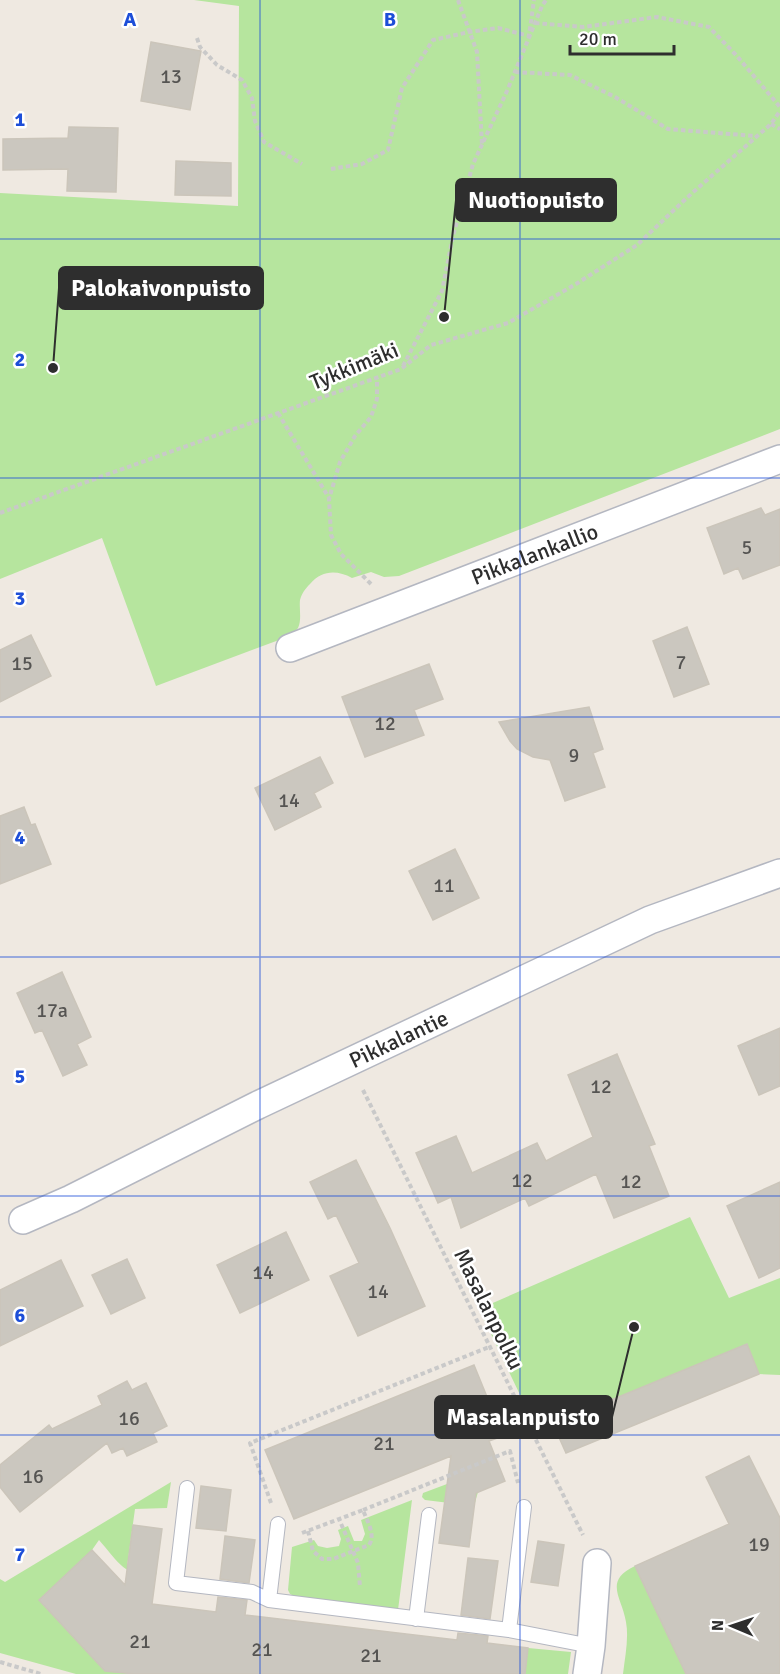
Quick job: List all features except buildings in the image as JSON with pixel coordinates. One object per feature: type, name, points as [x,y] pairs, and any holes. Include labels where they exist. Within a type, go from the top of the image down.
[{"type":"street","name":"Pikkalankallio","points":[[290,648],[780,459]]},
{"type":"street","name":"Pikkalantie","points":[[23,1220],[71,1199],[258,1105],[650,920],[780,873]]},
{"type":"street","points":[[587,1674],[597,1563]]},
{"type":"lane","points":[[188,1488],[176,1583],[252,1592],[269,1600],[509,1630],[591,1646]]},
{"type":"lane","points":[[509,1630],[524,1506]]},
{"type":"lane","points":[[416,1618],[429,1515]]},
{"type":"lane","points":[[269,1600],[278,1524]]},
{"type":"path","points":[[458,0],[477,52],[482,146]]},
{"type":"path","points":[[530,36],[534,0]]},
{"type":"path","points":[[401,369],[442,291],[453,236],[473,164],[546,0]]},
{"type":"path","points":[[535,23],[583,27],[657,17],[709,27],[736,55],[780,109]]},
{"type":"path","points":[[331,169],[362,164],[388,150],[402,88],[433,40],[498,28],[530,36]]},
{"type":"path","points":[[197,38],[200,47],[218,65],[242,80],[252,98],[255,121],[264,142],[302,164]]},
{"type":"path","points":[[515,72],[570,75],[615,97],[668,129],[756,136]]},
{"type":"path","name":"Tykkimäki","points":[[0,513],[401,369],[431,345],[508,323],[576,284],[637,245],[771,124],[780,109]]},
{"type":"path","points":[[771,124],[780,129]]},
{"type":"path","points":[[377,378],[377,399],[371,417],[355,436],[340,462],[329,499],[331,536],[341,554],[369,582],[382,591],[389,610]]},
{"type":"path","points":[[278,413],[329,499]]},
{"type":"path","name":"Masalanpolku","points":[[349,1062],[597,1563]]},
{"type":"path","points":[[278,1524],[250,1443],[489,1347]]},
{"type":"path","points":[[276,1543],[510,1451],[524,1506]]},
{"type":"path","points":[[308,1531],[313,1551],[322,1559],[333,1559],[353,1552],[372,1542],[372,1533],[363,1509]]},
{"type":"path","points":[[339,1519],[358,1563],[363,1612]]},
{"type":"path","points":[[0,1662],[41,1674]]},
{"type":"green space","points":[[194,0],[780,0],[780,429],[399,576],[384,577],[371,572],[352,578],[335,573],[320,576],[303,593],[300,600],[298,628],[287,637],[156,686],[102,538],[0,579],[0,193],[238,206],[239,6]]},
{"type":"green space","points":[[690,1217],[729,1298],[780,1278],[780,1375],[759,1374],[747,1345],[553,1424],[534,1424],[479,1309]]},
{"type":"green space","points":[[471,1475],[478,1492],[474,1506],[425,1500],[422,1497],[423,1493]]},
{"type":"green space","points":[[171,1482],[167,1508],[135,1509],[127,1567],[157,1571],[156,1575],[129,1571],[99,1540],[92,1550],[135,1674],[76,1674],[0,1653],[0,1579],[5,1582]]},
{"type":"green space","points":[[412,1500],[398,1610],[290,1594],[288,1590],[292,1547],[314,1540],[318,1546],[327,1548],[339,1546],[341,1539],[338,1530],[348,1526],[354,1541],[362,1541],[365,1534],[361,1520]]},
{"type":"green space","points":[[635,1566],[686,1674],[623,1674],[627,1628],[617,1584],[625,1572]]},
{"type":"green space","points":[[528,1648],[571,1652],[568,1674],[525,1674]]},
{"type":"place","name":"Nuotiopuisto","points":[[444,317]]},
{"type":"place","name":"Palokaivonpuisto","points":[[53,368]]},
{"type":"place","name":"Masalanpuisto","points":[[634,1327]]}]
